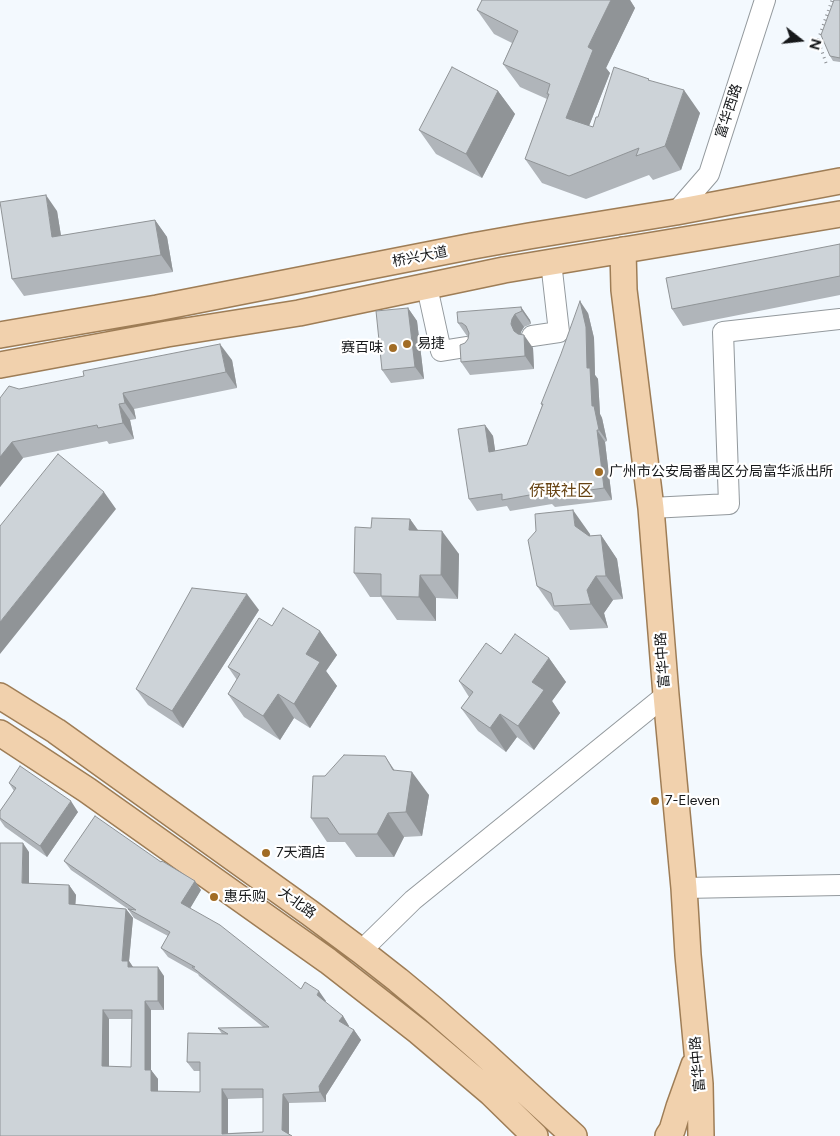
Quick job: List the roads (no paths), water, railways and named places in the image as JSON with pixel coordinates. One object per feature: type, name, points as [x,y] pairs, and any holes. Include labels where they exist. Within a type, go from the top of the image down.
[{"type":"main road","name":"桥兴大道","points":[[0,335],[157,308],[529,236],[676,212],[840,181]]},
{"type":"main road","points":[[623,250],[676,212]]},
{"type":"main road","points":[[0,365],[167,334],[299,313],[504,270],[840,214]]},
{"type":"main road","name":"富华中路","points":[[623,250],[624,290],[651,508],[700,1084],[700,1136]]},
{"type":"main road","name":"大北路","points":[[0,696],[64,737],[361,951],[447,1021],[574,1136]]},
{"type":"main road","points":[[0,733],[87,790],[328,961],[419,1032],[491,1093],[531,1133]]},
{"type":"main road","points":[[668,1136],[672,1130],[697,1056]]},
{"type":"street","name":"富华西路","points":[[676,212],[709,174],[765,0]]},
{"type":"street","points":[[532,336],[560,332],[551,262]]},
{"type":"street","points":[[427,287],[441,351],[466,347]]},
{"type":"street","points":[[651,508],[729,504],[723,332],[840,319]]},
{"type":"street","points":[[361,951],[413,900],[666,695]]},
{"type":"street","points":[[684,888],[840,885]]},
{"type":"place","name":"易捷","points":[[407,344]]},
{"type":"place","name":"赛百味","points":[[393,348]]},
{"type":"place","name":"广州市公安局番禺区分局富华派出所","points":[[599,472]]},
{"type":"place","name":"7-Eleven","points":[[655,801]]},
{"type":"place","name":"7天酒店","points":[[266,853]]},
{"type":"place","name":"惠乐购","points":[[214,897]]},
{"type":"district","name":"侨联社区","points":[[561,491]]}]
